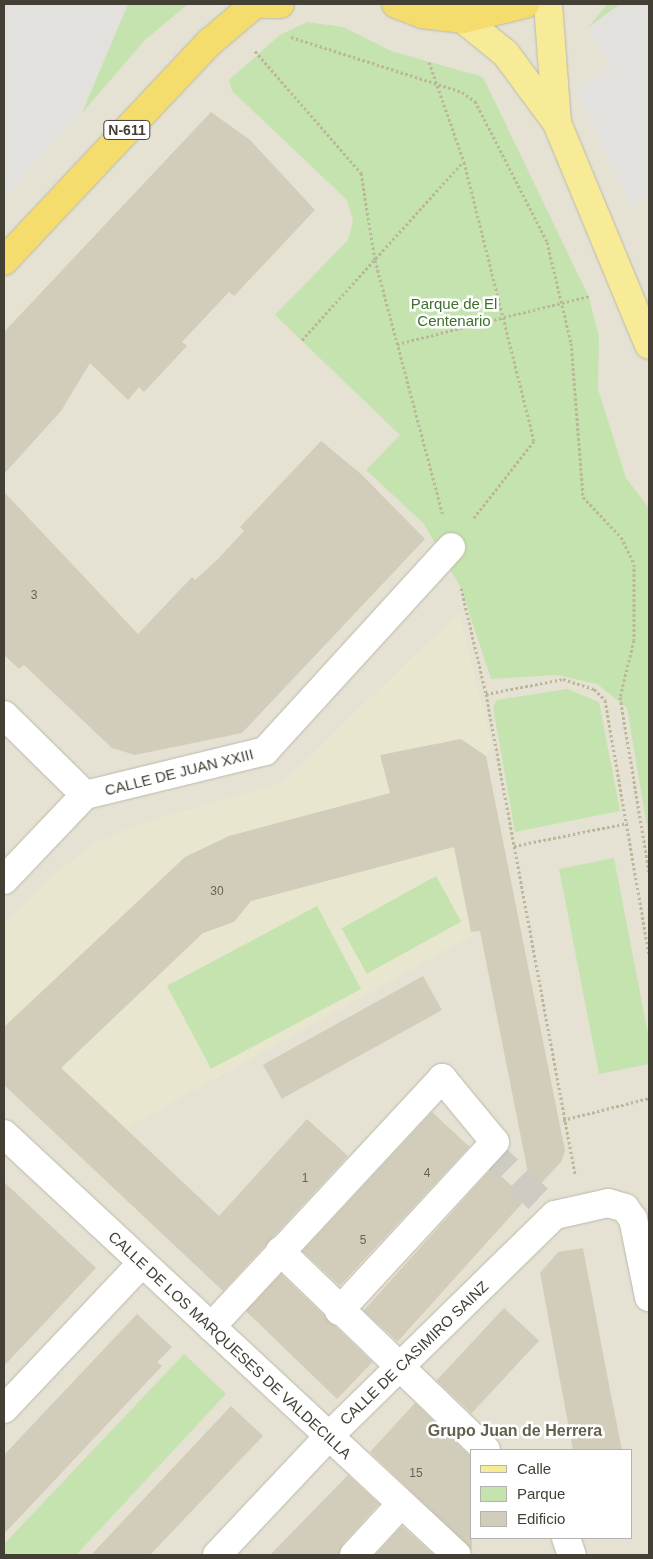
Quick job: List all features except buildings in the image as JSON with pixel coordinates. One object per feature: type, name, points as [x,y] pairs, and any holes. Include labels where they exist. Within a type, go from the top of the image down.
[{"type":"highway","name":"N-611","points":[[4,260],[210,42],[255,4]]},
{"type":"highway","points":[[265,4],[280,4]]},
{"type":"highway","points":[[396,4],[422,14],[464,19],[525,4]]},
{"type":"main road","points":[[548,4],[557,123]]},
{"type":"main road","points":[[464,19],[506,54],[557,123],[633,298],[649,345]]},
{"type":"street","name":"CALLE DE JUAN XXIII","points":[[4,880],[84,795],[265,751],[451,547]]},
{"type":"street","points":[[4,715],[84,795]]},
{"type":"street","points":[[211,1327],[442,1078],[495,1142],[339,1311]]},
{"type":"street","name":"CALLE DE LOS MARQUESES DE VALDECILLA","points":[[4,1134],[457,1555]]},
{"type":"street","name":"CALLE DE CASIMIRO SAINZ","points":[[217,1555],[329,1436],[555,1215],[581,1207],[608,1203],[625,1208],[633,1219],[649,1297]]},
{"type":"street","points":[[280,1251],[397,1368],[485,1449]]},
{"type":"street","points":[[4,1409],[142,1263]]},
{"type":"street","points":[[354,1555],[401,1504]]},
{"type":"street","points":[[566,1539],[572,1555]]},
{"type":"path","points":[[286,35],[436,84],[475,101],[547,242],[571,343],[582,497],[621,537],[634,564],[634,640],[620,697],[649,872]]},
{"type":"path","points":[[253,48],[361,173],[374,260],[451,547],[486,694],[563,1120],[581,1207]]},
{"type":"path","points":[[429,62],[464,162],[534,441],[451,547]]},
{"type":"path","points":[[302,340],[464,162]]},
{"type":"path","points":[[397,344],[504,321],[588,295],[610,312],[633,298]]},
{"type":"path","points":[[486,694],[563,679],[594,689],[605,700],[628,823],[649,954]]},
{"type":"path","points":[[514,846],[628,823]]},
{"type":"path","points":[[563,1120],[649,1098]]},
{"type":"shaded area","points":[[4,4],[649,4],[649,1555],[4,1555]]},
{"type":"shaded area","points":[[4,4],[128,4],[80,111],[4,198]]},
{"type":"shaded area","points":[[620,4],[649,4],[649,191],[632,210],[576,89],[609,65],[588,28]]},
{"type":"shaded area","points":[[459,612],[492,746],[486,757],[480,931],[126,1128],[4,1014],[4,924],[57,872],[95,843],[139,824],[283,782]]},
{"type":"green space","points":[[128,4],[188,4],[145,40],[82,113]]},
{"type":"green space","points":[[607,4],[620,4],[588,28]]},
{"type":"green space","name":"Parque de El Centenario","points":[[307,22],[343,27],[391,51],[483,77],[588,295],[599,336],[598,389],[626,478],[649,508],[649,838],[627,708],[597,684],[557,675],[491,679],[461,588],[424,524],[366,470],[400,435],[275,315],[348,240],[353,221],[347,200],[232,91],[229,80],[280,35]]},
{"type":"green space","points":[[567,689],[599,702],[620,811],[515,832],[493,707],[497,700]]},
{"type":"green space","points":[[614,858],[649,1039],[649,1064],[599,1074],[559,869]]},
{"type":"green space","points":[[436,876],[461,921],[367,974],[342,928]]},
{"type":"green space","points":[[317,906],[361,989],[211,1069],[167,986]]},
{"type":"green space","points":[[184,1354],[226,1394],[76,1555],[4,1555],[4,1544]]},
{"type":"tunnel","points":[[488,1150],[555,1215]]},
{"type":"district","name":"Grupo Juan de Herrera","points":[[515,1431]]}]
